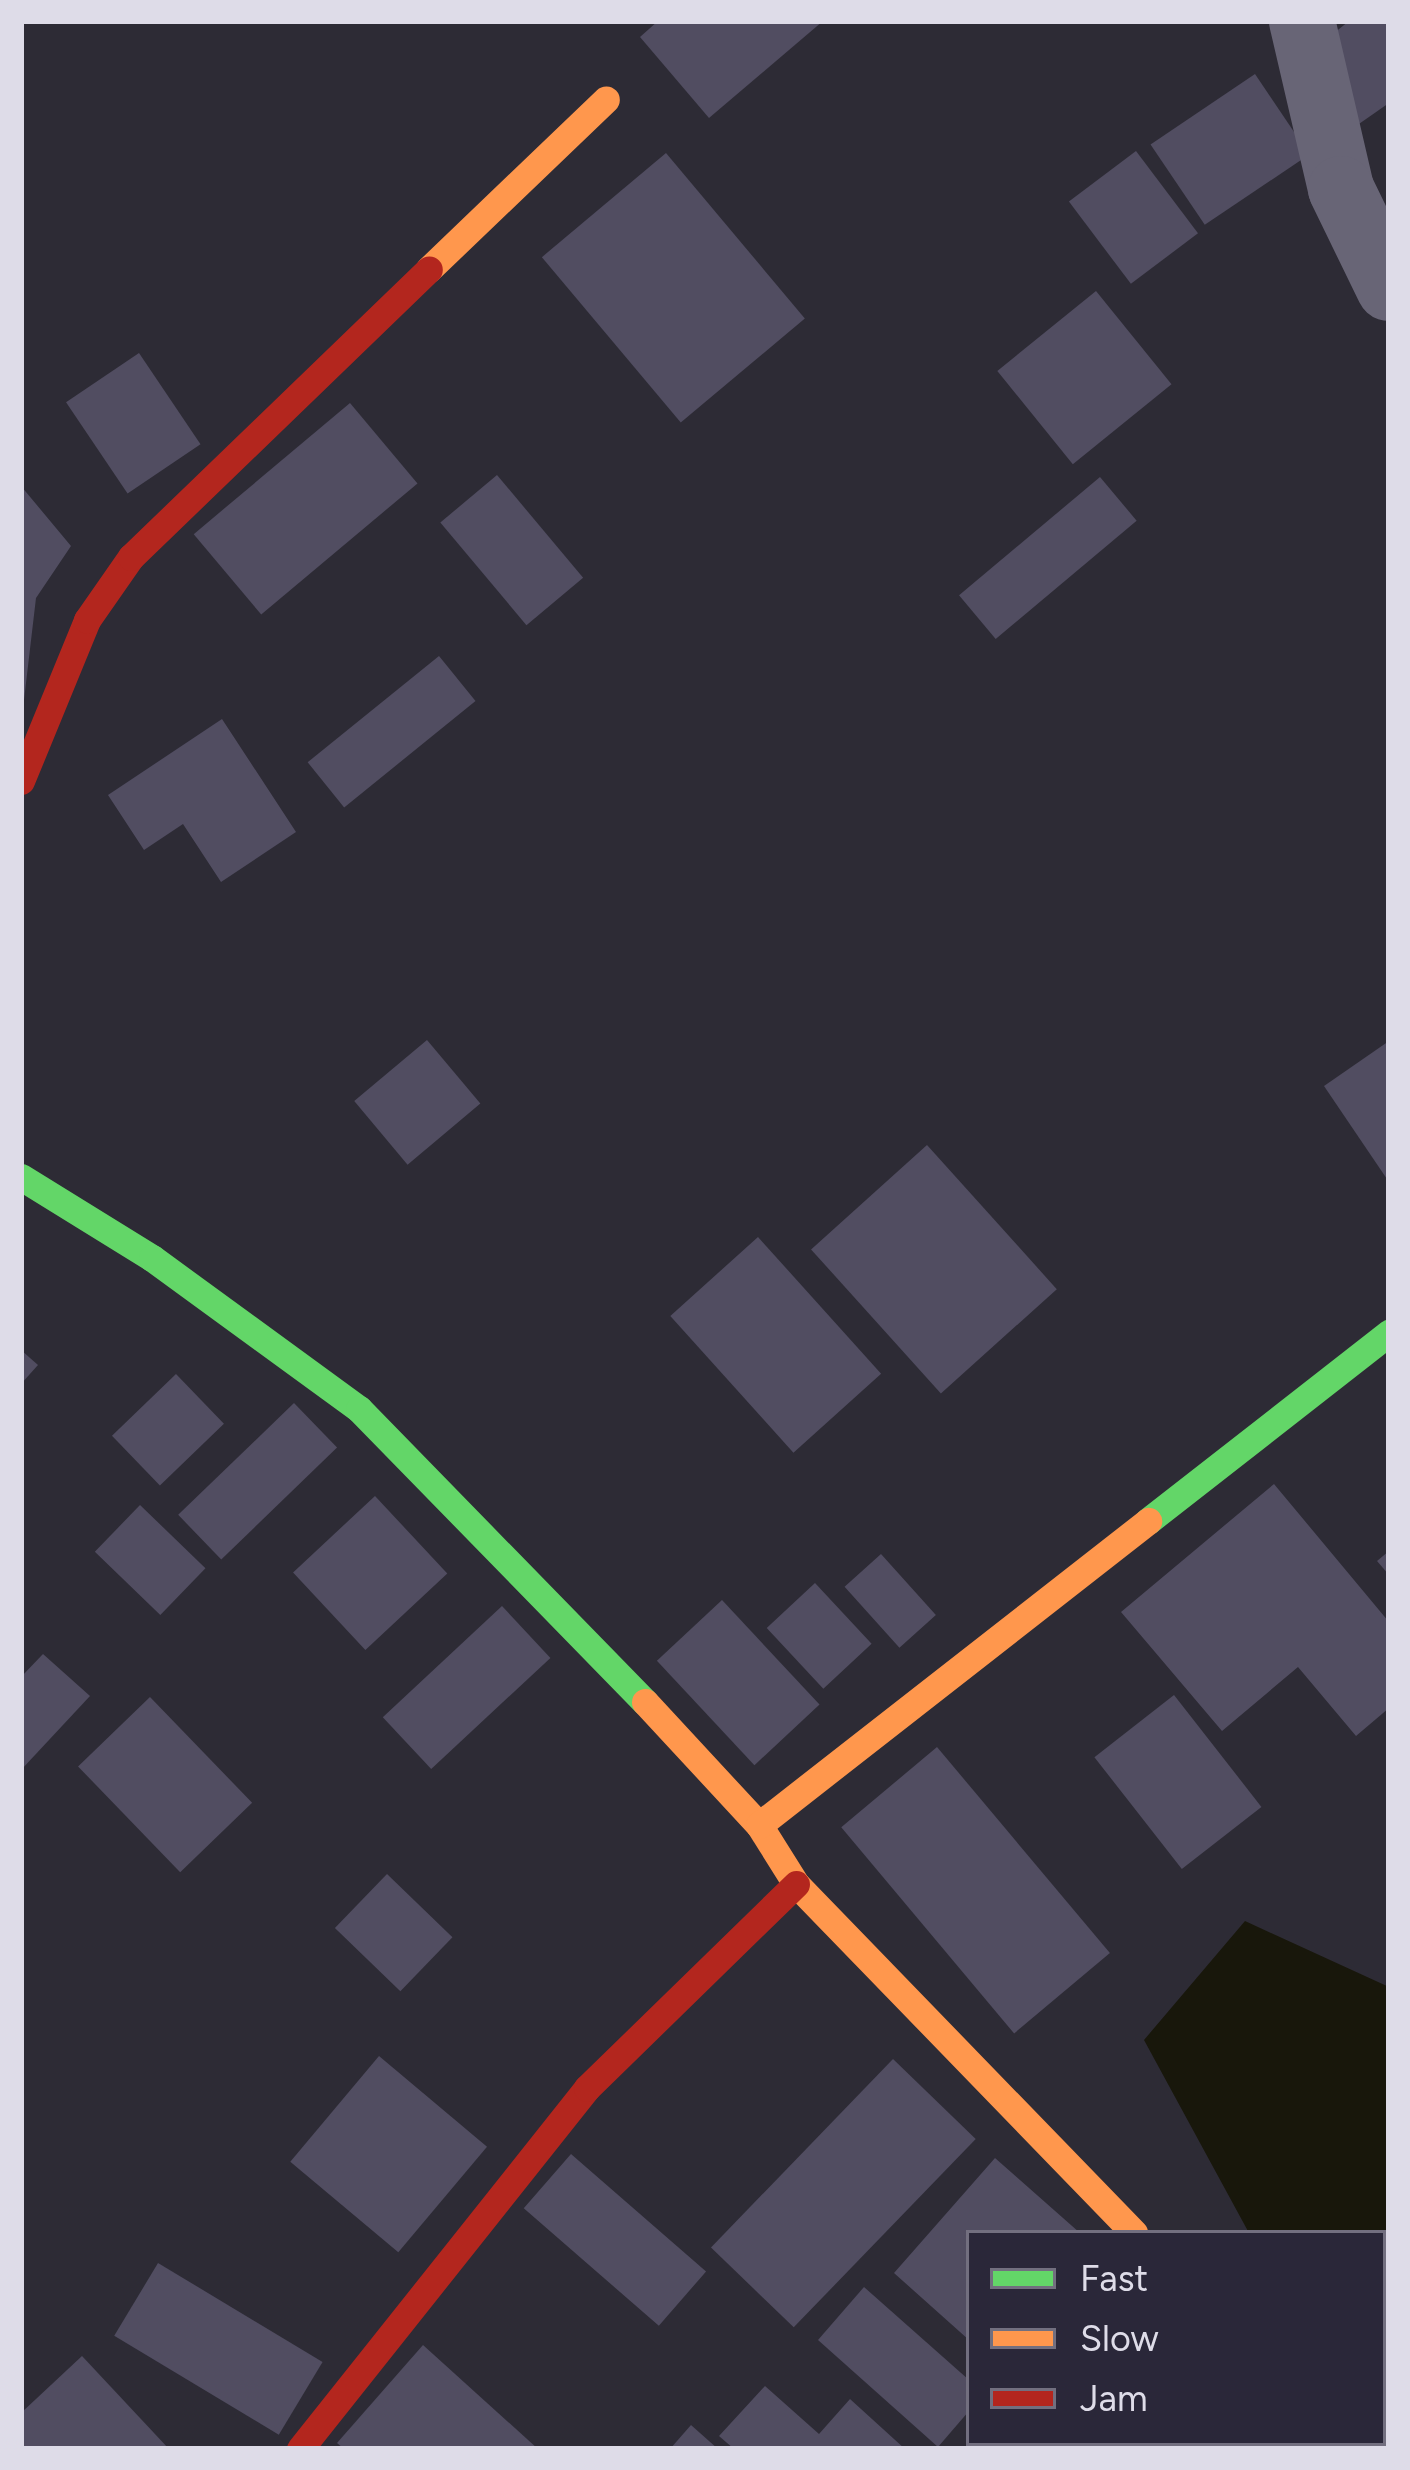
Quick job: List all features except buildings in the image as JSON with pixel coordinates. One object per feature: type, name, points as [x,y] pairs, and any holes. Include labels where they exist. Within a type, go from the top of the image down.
[{"type":"street","points":[[1302,21],[1365,173],[1389,288]]},
{"type":"street","points":[[21,781],[87,620],[131,557],[606,99]]},
{"type":"street","points":[[21,1177],[152,1258],[359,1409],[759,1825],[796,1884],[1131,2230]]},
{"type":"street","points":[[759,1825],[1389,1333]]},
{"type":"street","points":[[301,2449],[586,2088],[796,1884]]},
{"type":"shaded area","points":[[1245,1921],[1389,1987],[1389,2318],[1386,2230],[1247,2230],[1144,2040]]},
{"type":"traffic: fast","points":[[21,1177],[152,1258],[359,1409],[645,1702]]},
{"type":"traffic: fast","points":[[1148,1521],[1389,1333]]},
{"type":"traffic: slow","points":[[429,269],[606,99]]},
{"type":"traffic: slow","points":[[759,1825],[1148,1521]]},
{"type":"traffic: slow","points":[[645,1702],[759,1825],[796,1884],[1131,2230]]},
{"type":"traffic: jam","points":[[21,781],[87,620],[131,557],[429,269]]},
{"type":"traffic: jam","points":[[300,2449],[587,2088],[796,1884]]}]
